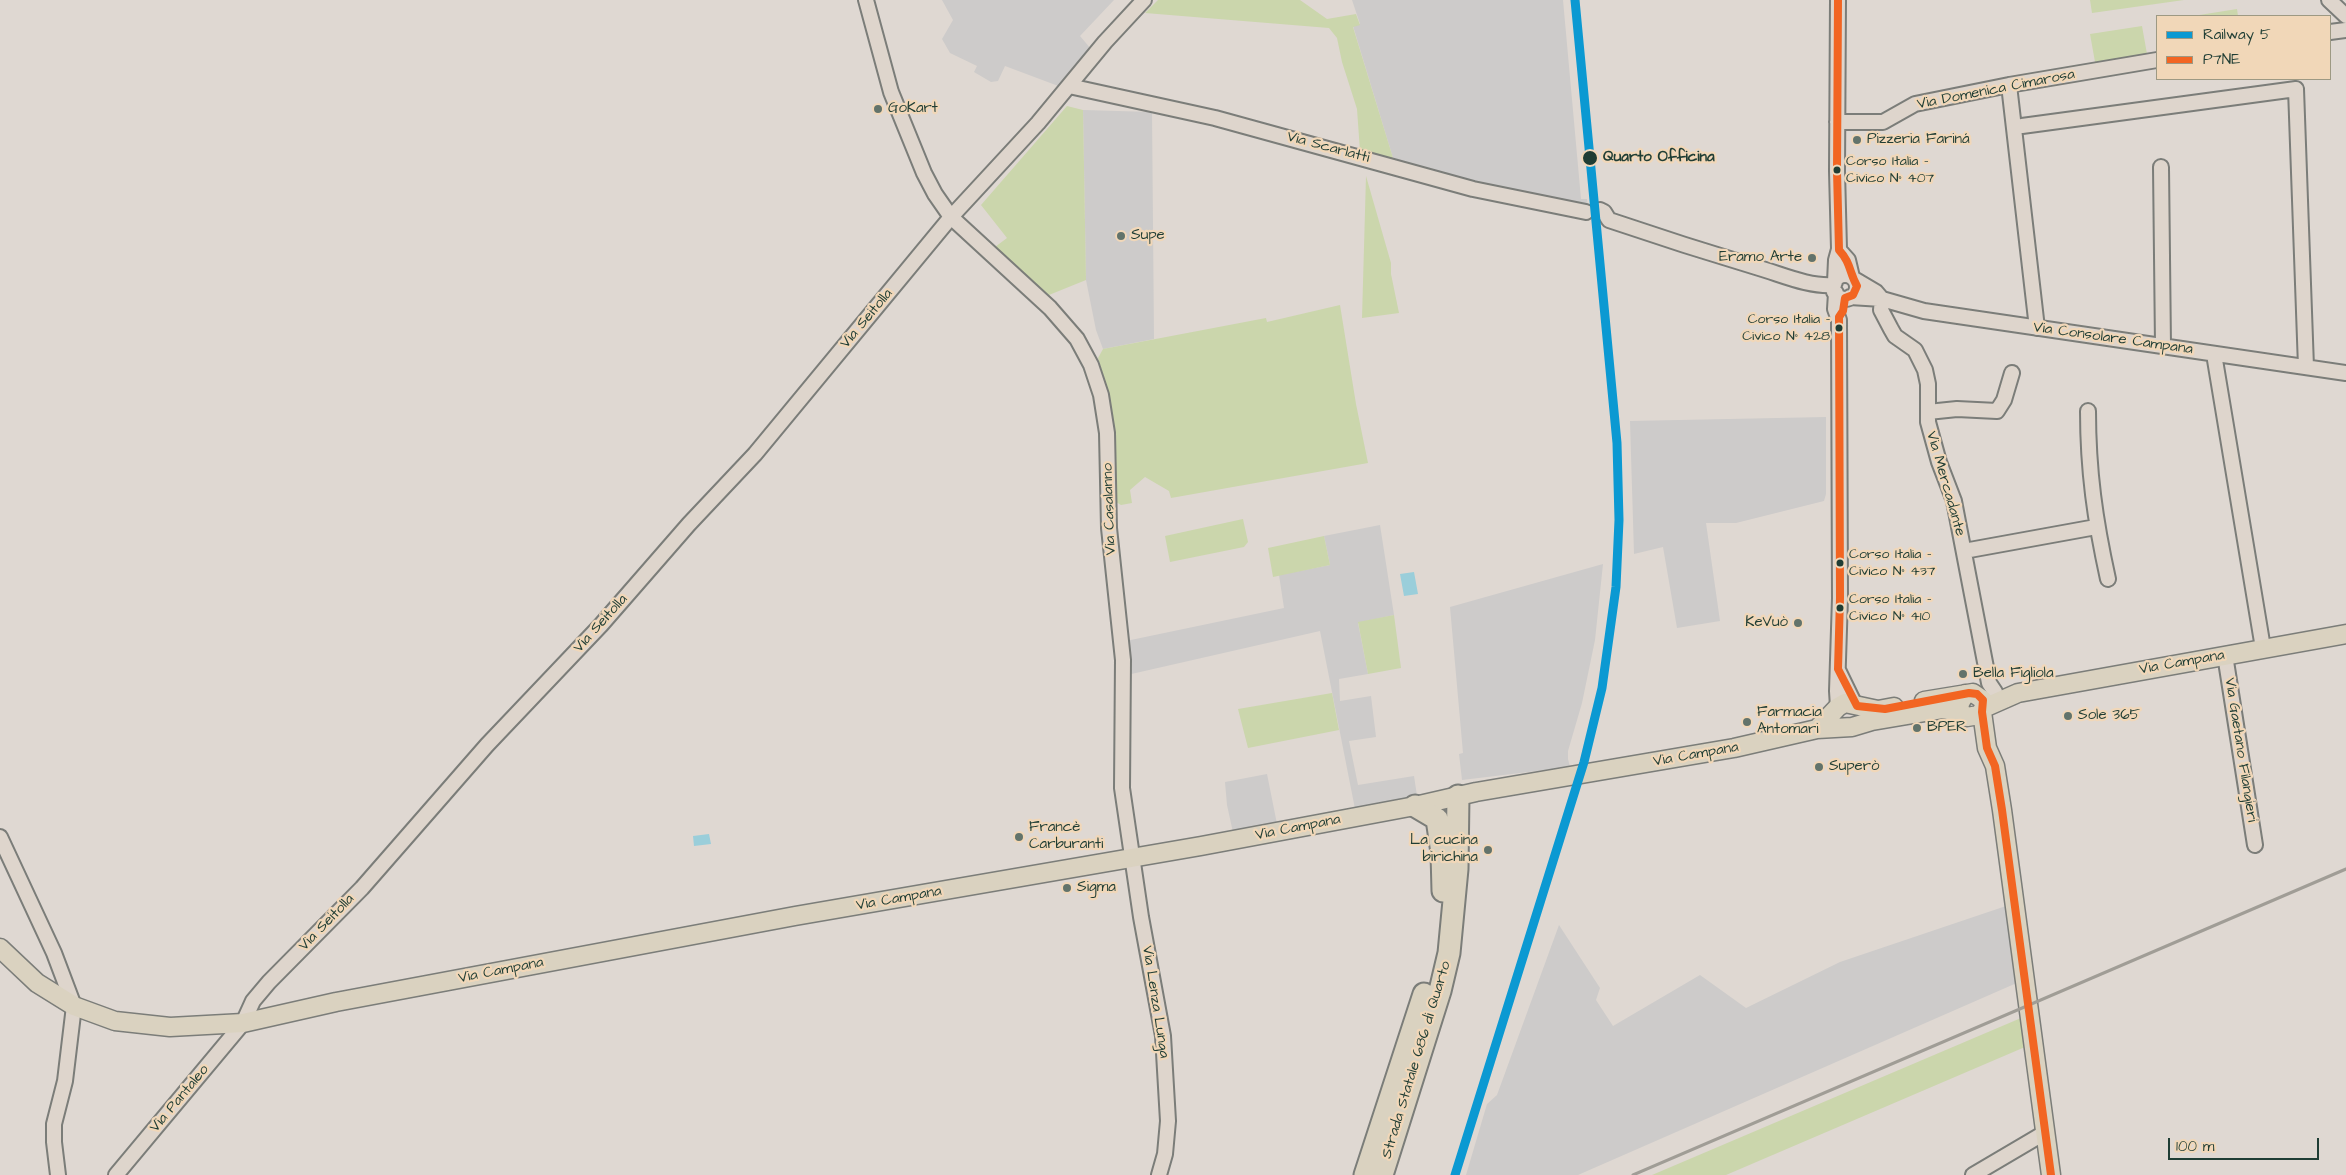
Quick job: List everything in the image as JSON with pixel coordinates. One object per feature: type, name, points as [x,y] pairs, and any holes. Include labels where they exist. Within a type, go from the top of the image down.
[{"type":"highway","points":[[1415,806],[1437,819],[1452,797]]},
{"type":"highway","name":"Strada Statale 686 di Quarto","points":[[1382,1175],[1437,1000],[1449,953],[1457,878],[1452,797]]},
{"type":"highway","name":"Strada Statale 686 di Quarto","points":[[1365,1175],[1424,994],[1437,947],[1443,899],[1442,853],[1437,819]]},
{"type":"main road","name":"Via Campana","points":[[1846,707],[1878,710],[2018,693],[2346,634]]},
{"type":"main road","name":"Via Campana","points":[[0,948],[37,983],[74,1006],[115,1021],[170,1027],[244,1023],[336,1002],[776,920],[1133,858],[1415,806],[1452,797],[1725,750],[1817,730],[1850,726],[1943,708],[1972,718],[1982,698]]},
{"type":"main road","points":[[1982,698],[1988,748],[1995,766],[2002,810],[2052,1175]]},
{"type":"main road","points":[[1846,707],[1836,719],[1850,726]]},
{"type":"main road","points":[[1817,730],[1846,707]]},
{"type":"main road","points":[[1962,714],[1988,748]]},
{"type":"street","name":"Via Casalanno","points":[[866,0],[880,58],[894,100],[924,173],[935,194],[952,217],[1050,308],[1077,340],[1091,365],[1101,395],[1107,433],[1109,528],[1123,660],[1122,788],[1133,858]]},
{"type":"street","name":"Via Seitolla","points":[[244,1023],[253,1001],[269,982],[362,888],[487,745],[601,625],[689,524],[755,454],[952,217],[1038,123],[1105,42],[1144,0]]},
{"type":"street","points":[[1838,0],[1839,250],[1836,260],[1840,291]]},
{"type":"street","points":[[2329,0],[2346,16]]},
{"type":"street","points":[[2331,32],[2346,30]]},
{"type":"street","name":"Via Domenica Cimarosa","points":[[1837,122],[1882,122],[1915,104],[2009,84],[2156,60]]},
{"type":"street","points":[[2009,84],[2037,328]]},
{"type":"street","name":"Via Scarlatti","points":[[1069,86],[1215,118],[1473,189],[1604,212],[1609,220],[1676,243],[1840,291]]},
{"type":"street","points":[[2022,126],[2296,89],[2306,367]]},
{"type":"street","points":[[2161,167],[2163,346]]},
{"type":"street","points":[[1839,250],[1848,260],[1857,290],[1840,291]]},
{"type":"street","points":[[1846,707],[1838,669],[1840,598],[1839,317],[1835,309],[1844,275],[1853,278]]},
{"type":"street","name":"Via Consolare Campana","points":[[1853,278],[1876,292],[1882,299]]},
{"type":"street","name":"Via Consolare Campana","points":[[1840,291],[1882,299],[1913,309],[2346,373]]},
{"type":"street","name":"Via Mercadante","points":[[1882,299],[1881,310],[1895,336],[1915,350],[1925,370],[1928,384],[1928,422],[1939,462],[1954,501],[1964,551],[1982,698]]},
{"type":"street","points":[[2214,354],[2263,648]]},
{"type":"street","points":[[1928,412],[1957,409],[1997,410],[2004,400],[2012,373]]},
{"type":"street","points":[[2088,411],[2088,440],[2093,506],[2108,579]]},
{"type":"street","points":[[1964,551],[2096,527]]},
{"type":"street","name":"Via Gaetano Filangieri","points":[[2225,655],[2255,845]]},
{"type":"street","points":[[0,837],[54,953],[74,1006],[64,1081],[54,1124],[58,1175]]},
{"type":"street","name":"Via Lenza Lunga","points":[[1133,858],[1163,1036],[1168,1121],[1165,1154],[1159,1175]]},
{"type":"street","name":"Via Pantaleo","points":[[116,1175],[244,1023]]},
{"type":"street","points":[[1973,1175],[2046,1132]]},
{"type":"shaded area","points":[[942,0],[1114,0],[1080,36],[1091,49],[1061,87],[1005,66],[998,81],[991,82],[974,72],[977,66],[950,53],[942,39],[953,20]]},
{"type":"shaded area","points":[[1352,0],[1563,0],[1581,199],[1587,199],[1589,217],[1398,163],[1393,158],[1353,26],[1360,24]]},
{"type":"shaded area","points":[[1083,110],[1152,112],[1154,339],[1103,349],[1096,330],[1086,280]]},
{"type":"shaded area","points":[[1826,417],[1826,494],[1824,501],[1736,523],[1706,523],[1720,621],[1677,628],[1663,547],[1634,554],[1630,421]]},
{"type":"shaded area","points":[[1380,525],[1394,615],[1358,623],[1368,674],[1339,679],[1340,701],[1371,696],[1376,737],[1349,741],[1358,785],[1414,776],[1418,802],[1356,814],[1320,631],[1127,675],[1126,641],[1284,608],[1279,575],[1330,565],[1324,536]]},
{"type":"shaded area","points":[[1603,564],[1595,640],[1582,703],[1568,751],[1570,767],[1462,780],[1459,754],[1463,753],[1450,607]]},
{"type":"shaded area","points":[[1267,774],[1278,829],[1234,837],[1227,805],[1225,782]]},
{"type":"shaded area","points":[[2009,905],[2019,982],[1578,1175],[1466,1175],[1487,1104],[1497,1095],[1559,925],[1600,988],[1596,1000],[1613,1026],[1700,975],[1746,1008],[1840,962]]},
{"type":"green space","points":[[1158,0],[1300,0],[1327,19],[1356,14],[1360,25],[1353,27],[1393,158],[1398,163],[1360,151],[1357,109],[1342,62],[1337,38],[1329,28],[1145,13]]},
{"type":"green space","points":[[2090,0],[2184,0],[2092,13]]},
{"type":"green space","points":[[2237,9],[2238,15],[2199,15]]},
{"type":"green space","points":[[2142,26],[2147,54],[2095,62],[2090,34]]},
{"type":"green space","points":[[1067,106],[1083,110],[1086,280],[1044,297],[991,250],[1007,238],[981,205]]},
{"type":"green space","points":[[1366,176],[1391,263],[1391,274],[1399,313],[1362,318]]},
{"type":"green space","points":[[1340,305],[1356,404],[1368,463],[1171,498],[1169,491],[1145,477],[1130,490],[1132,503],[1121,505],[1116,502],[1110,398],[1098,358],[1103,349],[1266,318],[1267,322]]},
{"type":"green space","points":[[1243,519],[1248,542],[1244,547],[1170,562],[1165,536]]},
{"type":"green space","points":[[1324,536],[1330,565],[1273,577],[1268,548]]},
{"type":"green space","points":[[1394,615],[1401,668],[1368,674],[1358,622]]},
{"type":"green space","points":[[1332,693],[1339,730],[1248,748],[1238,709]]},
{"type":"green space","points":[[2021,1018],[2025,1047],[1726,1175],[1652,1175]]},
{"type":"water","points":[[1414,572],[1418,594],[1404,596],[1400,574]]},
{"type":"water","points":[[709,834],[711,844],[694,846],[693,836]]},
{"type":"railway","points":[[1633,1175],[2346,869]]},
{"type":"rail line","name":"5","points":[[1455,1175],[1584,762],[1602,688],[1616,587],[1619,520],[1617,443],[1575,0]]},
{"type":"transit line","name":"P7NE","points":[[1838,0],[1837,171],[1839,250],[1846,259],[1857,286],[1853,295],[1845,298],[1843,311],[1839,317],[1840,598],[1838,669],[1857,706],[1885,709],[1969,693],[1977,694],[1983,700],[1982,712],[1987,748],[1995,766],[2002,810],[2051,1175]]},
{"type":"place","name":"GoKart","points":[[878,109]]},
{"type":"place","name":"Pizzeria Fariná","points":[[1857,140]]},
{"type":"place","name":"Quarto Officina","points":[[1590,158]]},
{"type":"place","name":"Corso Italia - Civico N° 407","points":[[1837,170]]},
{"type":"place","name":"Supe","points":[[1121,236]]},
{"type":"place","name":"Eramo Arte","points":[[1812,258]]},
{"type":"place","name":"Corso Italia - Civico N° 428","points":[[1839,328]]},
{"type":"place","name":"Corso Italia - Civico N° 437","points":[[1840,563]]},
{"type":"place","name":"Corso Italia - Civico N° 410","points":[[1840,608]]},
{"type":"place","name":"KeVuò","points":[[1798,623]]},
{"type":"place","name":"Bella Figliola","points":[[1963,674]]},
{"type":"place","name":"Sole 365","points":[[2068,716]]},
{"type":"place","name":"Farmacia Antomari","points":[[1747,722]]},
{"type":"place","name":"BPER","points":[[1917,728]]},
{"type":"place","name":"Superò","points":[[1819,767]]},
{"type":"place","name":"Francè Carburanti","points":[[1019,837]]},
{"type":"place","name":"La cucina birichina","points":[[1488,850]]},
{"type":"place","name":"Sigma","points":[[1067,888]]}]
